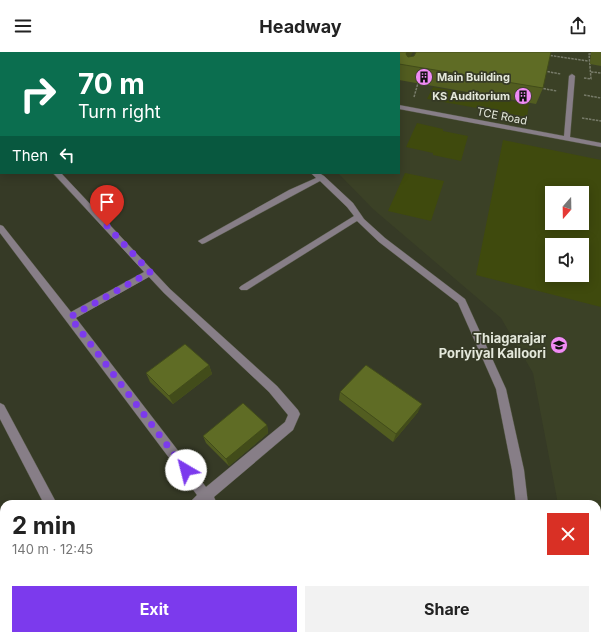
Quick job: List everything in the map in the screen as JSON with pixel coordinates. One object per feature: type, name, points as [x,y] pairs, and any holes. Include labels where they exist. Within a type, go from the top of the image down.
[{"type":"street","points":[[567,139],[572,76]]},
{"type":"street","name":"TCE Road","points":[[400,107],[601,145]]},
{"type":"street","points":[[0,228],[70,317],[208,500],[289,426],[294,414],[274,389],[167,292],[58,174]]},
{"type":"street","points":[[202,241],[292,192],[318,176],[350,205],[358,217],[382,240],[462,301],[501,389],[518,470],[522,500]]},
{"type":"street","points":[[244,288],[358,217]]},
{"type":"street","points":[[70,317],[150,272]]},
{"type":"street","points":[[0,408],[49,500]]},
{"type":"path","points":[[544,54],[588,61]]},
{"type":"path","points":[[542,71],[591,79],[590,65],[588,61],[589,54],[595,55]]},
{"type":"path","points":[[591,72],[601,73]]},
{"type":"path","points":[[535,87],[601,98]]},
{"type":"path","points":[[569,116],[601,121]]},
{"type":"shaded area","name":"Thiagarajar Poriyiyal Kalloori","points":[[400,52],[601,52],[601,500],[557,500],[533,373],[501,318],[373,209],[339,174],[400,174]]},
{"type":"green space","points":[[433,87],[529,104],[527,117],[427,99]]},
{"type":"green space","points":[[417,123],[443,129],[443,131],[468,136],[461,161],[406,147]]},
{"type":"green space","points":[[503,140],[601,160],[601,307],[476,275]]},
{"type":"green space","points":[[405,173],[444,181],[431,221],[388,211]]},
{"type":"building","points":[[400,52],[407,52],[406,54],[408,57],[414,56],[416,52],[551,52],[543,88],[400,64]]},
{"type":"building","points":[[185,344],[209,365],[169,396],[146,373]]},
{"type":"building","points":[[366,365],[422,404],[396,434],[340,392]]},
{"type":"building","points":[[243,403],[267,425],[226,459],[203,436]]},
{"type":"place","name":"Main Building","points":[[424,77]]},
{"type":"place","name":"KS Auditorium","points":[[523,96]]},
{"type":"place","name":"Thiagarajar Poriyiyal Kalloori","points":[[559,345]]},
{"type":"route","points":[[107,226],[150,272],[70,317],[186,470]]}]
